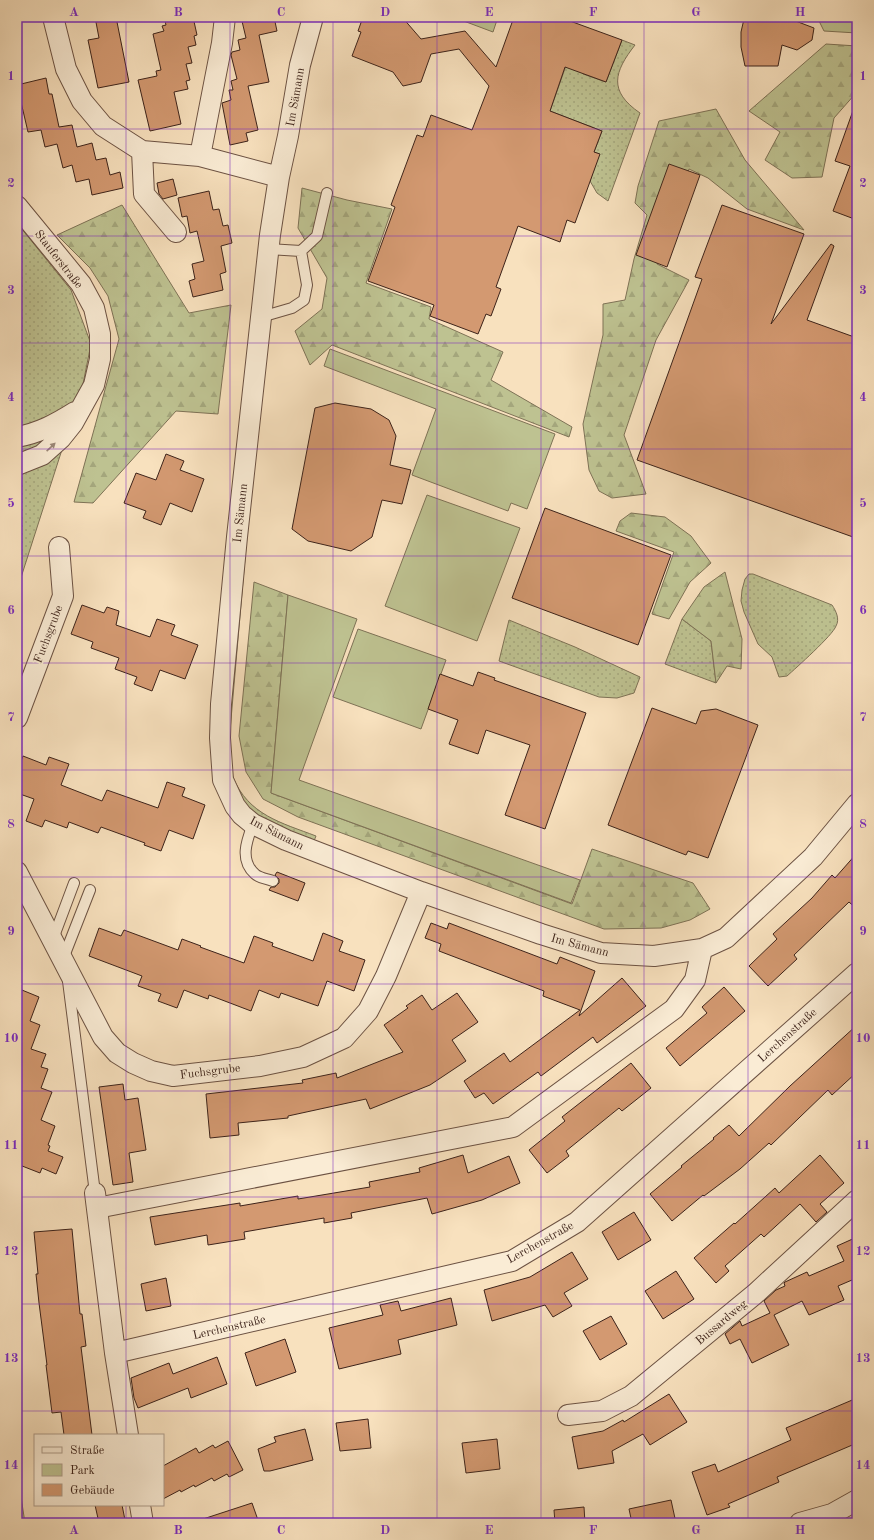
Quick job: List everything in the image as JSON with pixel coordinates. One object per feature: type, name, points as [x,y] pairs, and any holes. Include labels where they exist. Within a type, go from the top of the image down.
[{"type":"street","points":[[53,17],[66,69],[82,101],[103,126],[142,151],[200,156],[279,177]]},
{"type":"street","points":[[200,156],[222,43],[225,17]]},
{"type":"street","name":"Im Sämann","points":[[313,17],[300,65],[288,136],[279,177],[268,249],[229,621],[221,704],[220,738],[223,780],[235,806],[253,824],[286,840],[421,892],[541,934],[601,953],[654,956],[702,949],[726,938],[813,857],[857,804]]},
{"type":"street","points":[[142,151],[144,194],[176,232]]},
{"type":"street","name":"Stauferstraße","points":[[17,206],[81,284],[94,308],[100,334],[100,359],[94,385],[73,423],[61,438],[42,455],[17,465]]},
{"type":"street","points":[[17,437],[34,434],[55,425],[82,408]]},
{"type":"street","name":"Fuchsgrube","points":[[17,718],[63,596],[59,547]]},
{"type":"street","name":"Fuchsgrube","points":[[17,872],[103,1037],[117,1053],[133,1063],[151,1071],[173,1076],[260,1066],[303,1057],[344,1038],[368,1011],[386,976],[421,892]]},
{"type":"street","points":[[128,1434],[115,1353],[96,1201],[512,1127],[674,1009],[695,980],[702,949]]},
{"type":"street","name":"Lerchenstraße","points":[[115,1353],[512,1261],[577,1222],[857,973]]},
{"type":"street","name":"Bussardweg","points":[[568,1415],[602,1411],[631,1396],[755,1294],[857,1200]]},
{"type":"street","points":[[800,1523],[832,1514],[857,1500]]},
{"type":"street","points":[[140,1506],[143,1523]]},
{"type":"lane","points":[[268,249],[301,251],[317,236],[327,193]]},
{"type":"lane","points":[[260,317],[292,308],[304,300],[307,286],[301,251]]},
{"type":"lane","points":[[253,824],[246,844],[246,861],[255,874],[273,881]]},
{"type":"lane","points":[[52,940],[74,883]]},
{"type":"lane","points":[[90,890],[64,963],[96,1201]]},
{"type":"green space","points":[[453,17],[498,17],[493,32]]},
{"type":"green space","points":[[817,17],[857,17],[857,33],[824,31]]},
{"type":"green space","points":[[622,40],[635,45],[622,64],[618,81],[619,89],[623,97],[630,105],[640,113],[608,201],[597,193],[590,181],[599,154],[594,152],[602,131],[550,111],[568,60],[585,67],[583,74],[606,82]]},
{"type":"green space","points":[[826,44],[857,46],[857,93],[834,118],[822,177],[792,178],[765,160],[780,132],[749,111]]},
{"type":"green space","points":[[716,109],[745,160],[804,230],[747,209],[708,178],[689,169],[657,264],[689,280],[656,340],[624,435],[646,494],[612,498],[599,491],[589,470],[583,424],[603,335],[603,304],[625,300],[634,259],[647,215],[635,203],[638,186],[659,121]]},
{"type":"green space","points":[[302,188],[347,200],[392,209],[366,283],[431,307],[429,319],[503,352],[491,380],[572,427],[569,437],[332,345],[310,365],[295,331],[322,309],[327,278],[298,228]]},
{"type":"green space","points":[[122,205],[189,313],[231,305],[218,414],[176,411],[93,503],[74,502],[119,339],[108,296],[90,268],[57,235]]},
{"type":"green space","points":[[17,223],[71,290],[91,344],[83,384],[17,590]]},
{"type":"green space","points":[[330,349],[555,434],[527,509],[511,503],[508,511],[412,475],[436,409],[324,366]]},
{"type":"green space","points":[[255,443],[230,731],[230,766],[239,790],[257,809],[279,822],[316,836],[314,841],[279,828],[263,820],[239,798],[234,788],[225,748]]},
{"type":"green space","points":[[427,495],[520,528],[477,641],[385,606]]},
{"type":"green space","points":[[631,513],[665,517],[691,536],[711,563],[690,582],[669,619],[652,614],[674,552],[616,531],[620,521]]},
{"type":"green space","points":[[725,572],[742,639],[741,669],[727,666],[716,683],[711,641],[682,619],[704,587]]},
{"type":"green space","points":[[749,574],[753,574],[832,605],[836,612],[838,621],[833,630],[814,651],[787,676],[779,677],[772,657],[758,644],[744,612],[741,601],[742,590],[745,579]]},
{"type":"green space","points":[[254,582],[288,595],[271,793],[572,904],[592,849],[693,883],[710,909],[690,920],[661,928],[604,929],[298,817],[263,799],[246,772],[239,736]]},
{"type":"green space","points":[[288,595],[357,619],[299,780],[580,880],[571,903],[271,793]]},
{"type":"green space","points":[[682,619],[711,641],[716,683],[665,664]]},
{"type":"green space","points":[[509,620],[575,647],[640,677],[634,693],[617,698],[599,697],[499,661]]},
{"type":"green space","points":[[358,629],[446,660],[421,729],[333,697]]},
{"type":"green space","points":[[17,1471],[25,1523],[17,1523]]},
{"type":"building","points":[[95,17],[116,17],[129,82],[98,88],[88,40],[99,38]]},
{"type":"building","points":[[164,17],[193,17],[197,35],[194,36],[196,45],[188,47],[192,63],[186,64],[190,80],[186,81],[188,89],[174,92],[181,124],[150,131],[138,80],[157,76],[156,71],[161,70],[153,34],[164,31],[162,26],[166,25]]},
{"type":"building","points":[[241,17],[274,17],[277,31],[259,35],[269,82],[248,86],[258,130],[246,133],[248,141],[230,145],[222,103],[231,100],[229,90],[233,90],[231,81],[237,79],[231,55],[232,52],[240,50],[238,40],[246,38]]},
{"type":"building","points":[[363,17],[402,17],[421,39],[465,31],[496,67],[514,17],[559,17],[622,40],[606,82],[565,67],[550,111],[602,131],[594,152],[600,154],[575,223],[567,220],[560,242],[518,226],[496,287],[501,289],[491,316],[486,314],[478,334],[430,316],[434,305],[368,281],[395,207],[391,205],[417,135],[423,137],[431,115],[472,130],[489,86],[459,49],[431,54],[421,82],[403,86],[393,72],[352,56],[361,32],[358,31]]},
{"type":"building","points":[[755,17],[785,17],[814,28],[812,40],[797,50],[782,45],[778,66],[745,66],[741,47],[741,32],[744,19],[753,20]]},
{"type":"building","points":[[46,78],[49,94],[52,94],[59,127],[72,125],[77,147],[92,143],[96,160],[106,158],[110,175],[120,172],[123,188],[92,195],[89,179],[76,182],[72,165],[63,168],[57,144],[45,147],[41,130],[28,132],[17,85]]},
{"type":"building","points":[[855,105],[857,105],[857,220],[833,211],[850,166],[835,161]]},
{"type":"building","points":[[669,164],[700,175],[667,267],[636,255]]},
{"type":"building","points":[[173,179],[177,195],[163,199],[159,194],[157,183]]},
{"type":"building","points":[[209,191],[213,210],[219,209],[223,226],[228,225],[232,243],[221,246],[226,272],[220,274],[223,290],[193,297],[189,281],[195,279],[192,264],[204,261],[197,231],[190,233],[187,216],[182,217],[178,198]]},
{"type":"building","points":[[722,205],[804,234],[771,324],[831,244],[834,246],[807,320],[857,338],[857,527],[853,537],[637,460],[702,279],[695,277]]},
{"type":"building","points":[[335,403],[371,409],[389,420],[396,436],[390,465],[411,470],[402,504],[382,500],[372,537],[351,551],[308,541],[292,529],[315,408]]},
{"type":"building","points":[[166,454],[184,461],[180,470],[204,479],[192,512],[170,503],[161,525],[143,518],[146,511],[124,503],[136,473],[156,480]]},
{"type":"building","points":[[545,508],[671,555],[638,645],[512,598]]},
{"type":"building","points":[[82,605],[104,613],[107,607],[119,611],[116,625],[150,637],[157,619],[175,625],[171,635],[198,645],[185,679],[160,670],[152,691],[134,684],[137,677],[115,669],[119,658],[91,648],[93,642],[71,634]]},
{"type":"building","points":[[478,672],[495,678],[494,680],[586,713],[545,829],[505,815],[530,745],[486,730],[478,754],[449,744],[458,720],[428,709],[440,674],[473,686]]},
{"type":"building","points":[[652,708],[696,724],[701,711],[716,709],[758,725],[708,858],[688,851],[686,855],[608,825]]},
{"type":"building","points":[[23,756],[46,765],[49,757],[69,764],[61,785],[102,801],[107,790],[158,808],[167,782],[185,788],[182,796],[205,805],[193,839],[169,830],[161,851],[144,845],[145,843],[101,827],[98,833],[69,822],[67,828],[45,820],[42,827],[26,821],[34,799],[17,793],[17,771]]},
{"type":"building","points":[[857,853],[857,909],[849,902],[794,955],[797,959],[768,986],[749,966],[777,939],[773,934],[812,898],[832,875],[835,878]]},
{"type":"building","points":[[277,872],[305,883],[298,901],[269,890],[271,887],[275,887],[279,883],[279,879],[275,875]]},
{"type":"building","points":[[431,923],[447,929],[449,923],[557,964],[560,957],[595,971],[579,1016],[622,978],[646,1006],[597,1043],[593,1037],[541,1076],[538,1072],[493,1104],[484,1093],[475,1098],[464,1081],[504,1053],[510,1062],[580,1010],[543,996],[544,991],[439,951],[441,944],[425,938]]},
{"type":"building","points":[[99,928],[121,936],[124,930],[178,950],[182,939],[244,963],[254,936],[273,943],[272,946],[313,961],[323,933],[343,941],[339,951],[365,960],[354,991],[327,981],[318,1006],[281,993],[279,998],[259,990],[251,1011],[209,995],[208,999],[184,990],[177,1008],[158,1001],[161,994],[138,986],[142,976],[89,956]]},
{"type":"building","points":[[724,987],[745,1011],[680,1066],[666,1048],[707,1013],[702,1007]]},
{"type":"building","points":[[17,988],[39,997],[30,1021],[40,1025],[31,1049],[46,1054],[41,1067],[48,1069],[41,1088],[52,1092],[41,1120],[55,1126],[48,1145],[50,1146],[48,1151],[63,1157],[56,1174],[42,1168],[40,1173],[17,1164]]},
{"type":"building","points":[[457,993],[478,1022],[452,1040],[466,1061],[430,1085],[370,1109],[366,1099],[288,1116],[288,1118],[238,1123],[239,1135],[210,1138],[206,1094],[303,1083],[302,1080],[336,1073],[337,1078],[403,1052],[384,1025],[408,1008],[406,1006],[422,995],[432,1010]]},
{"type":"building","points":[[857,1025],[857,1072],[832,1095],[828,1090],[771,1145],[769,1143],[740,1169],[704,1196],[703,1195],[672,1221],[650,1194],[729,1125],[739,1136],[790,1086]]},
{"type":"building","points":[[631,1063],[651,1088],[622,1111],[619,1108],[566,1151],[569,1156],[547,1173],[529,1150],[565,1121],[562,1117]]},
{"type":"building","points":[[123,1084],[125,1100],[138,1098],[146,1150],[129,1153],[133,1182],[113,1185],[99,1087]]},
{"type":"building","points":[[463,1155],[468,1173],[509,1156],[520,1183],[482,1200],[432,1214],[427,1198],[351,1213],[352,1218],[324,1223],[324,1218],[244,1232],[245,1239],[208,1245],[207,1235],[155,1245],[150,1217],[240,1203],[240,1206],[298,1196],[298,1199],[370,1187],[369,1182],[420,1172],[419,1168]]},
{"type":"building","points":[[820,1155],[844,1183],[820,1204],[827,1212],[816,1222],[800,1204],[764,1237],[761,1234],[725,1266],[729,1271],[716,1283],[694,1258],[775,1188],[779,1193]]},
{"type":"building","points":[[634,1212],[651,1240],[618,1260],[602,1232]]},
{"type":"building","points":[[72,1229],[80,1314],[82,1314],[86,1346],[81,1347],[92,1434],[64,1434],[61,1412],[52,1413],[36,1274],[38,1274],[34,1232]]},
{"type":"building","points":[[857,1237],[857,1290],[852,1280],[838,1286],[844,1300],[809,1315],[802,1301],[774,1315],[789,1345],[752,1363],[740,1339],[730,1344],[725,1334],[740,1321],[742,1326],[770,1313],[764,1301],[776,1290],[785,1286],[785,1282],[807,1272],[809,1276],[844,1261],[837,1246]]},
{"type":"building","points":[[572,1252],[588,1279],[564,1293],[572,1306],[553,1317],[545,1305],[492,1321],[484,1290],[530,1277]]},
{"type":"building","points":[[676,1271],[694,1299],[663,1319],[645,1291]]},
{"type":"building","points":[[166,1278],[171,1306],[146,1311],[141,1284]]},
{"type":"building","points":[[451,1298],[457,1325],[398,1340],[401,1354],[339,1369],[329,1328],[383,1315],[380,1305],[398,1301],[401,1311]]},
{"type":"building","points":[[611,1316],[627,1344],[600,1360],[583,1331]]},
{"type":"building","points":[[285,1339],[296,1372],[256,1386],[245,1353]]},
{"type":"building","points":[[217,1357],[227,1384],[191,1398],[188,1388],[138,1408],[134,1398],[131,1378],[169,1363],[173,1374]]},
{"type":"building","points":[[669,1394],[687,1422],[650,1445],[643,1434],[612,1451],[614,1463],[578,1469],[572,1437],[603,1431],[623,1420],[624,1422]]},
{"type":"building","points":[[857,1398],[857,1443],[777,1477],[779,1482],[728,1504],[730,1507],[707,1515],[692,1472],[715,1464],[718,1472],[791,1440],[786,1428]]},
{"type":"building","points":[[368,1419],[371,1448],[340,1451],[336,1423]]},
{"type":"building","points":[[305,1429],[313,1460],[270,1471],[264,1471],[258,1449],[276,1442],[274,1437]]},
{"type":"building","points":[[497,1439],[500,1469],[466,1473],[462,1443]]},
{"type":"building","points":[[228,1441],[243,1470],[229,1477],[227,1474],[214,1481],[212,1478],[195,1487],[194,1485],[181,1492],[180,1490],[164,1498],[164,1465],[196,1448],[199,1453],[213,1445],[215,1448]]},
{"type":"building","points":[[671,1500],[676,1523],[632,1523],[629,1509]]},
{"type":"building","points":[[252,1503],[259,1523],[201,1523],[200,1520]]},
{"type":"building","points":[[95,1506],[122,1506],[125,1520],[113,1523],[99,1523]]},
{"type":"building","points":[[584,1507],[585,1523],[555,1523],[554,1510]]}]
